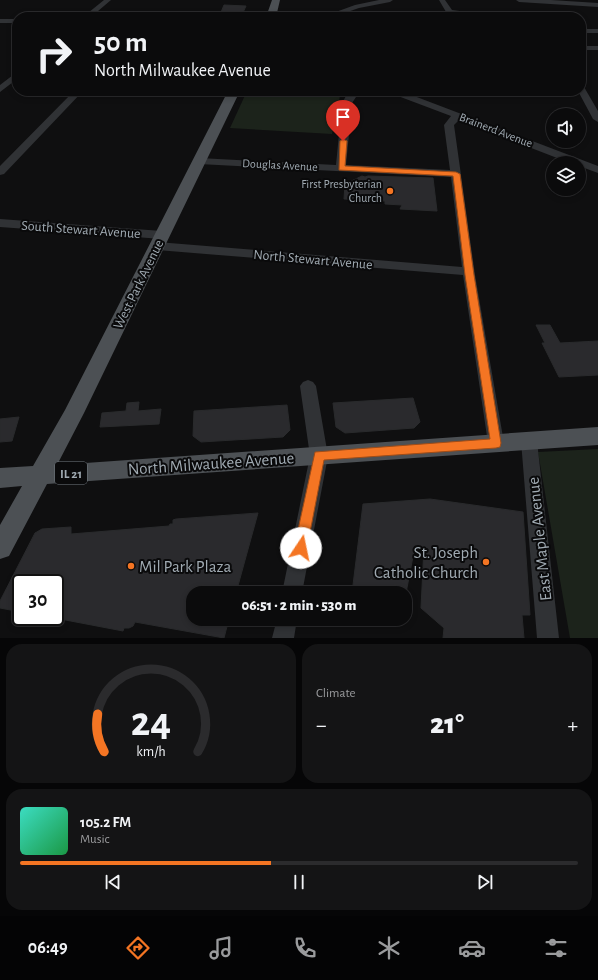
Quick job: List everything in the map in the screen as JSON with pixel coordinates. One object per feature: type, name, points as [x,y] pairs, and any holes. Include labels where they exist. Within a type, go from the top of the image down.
[{"type":"main road","points":[[272,12],[276,0]]},
{"type":"main road","name":"West Park Avenue","points":[[0,548],[74,413],[232,96]]},
{"type":"main road","name":"North Milwaukee Avenue","points":[[40,475],[598,436]]},
{"type":"main road","name":"IL 21","points":[[0,478],[40,475]]},
{"type":"street","points":[[93,12],[108,0]]},
{"type":"street","points":[[340,12],[357,6],[390,0]]},
{"type":"street","points":[[442,0],[450,12]]},
{"type":"street","points":[[519,0],[598,5]]},
{"type":"street","points":[[0,21],[12,21]]},
{"type":"street","points":[[586,30],[598,31]]},
{"type":"street","points":[[586,48],[598,48]]},
{"type":"street","points":[[0,89],[12,79]]},
{"type":"street","points":[[0,172],[74,96]]},
{"type":"street","points":[[341,168],[347,103],[348,98],[350,96]]},
{"type":"street","points":[[585,96],[598,119]]},
{"type":"street","name":"Brainerd Avenue","points":[[410,97],[598,170]]},
{"type":"street","points":[[458,116],[453,119],[449,125],[469,272],[496,443]]},
{"type":"street","name":"Douglas Avenue","points":[[199,161],[456,174]]},
{"type":"street","name":"South Stewart Avenue","points":[[0,223],[160,240]]},
{"type":"street","name":"North Stewart Avenue","points":[[160,240],[469,272]]},
{"type":"street","points":[[293,586],[319,456],[308,386]]},
{"type":"street","name":"East Maple Avenue","points":[[529,441],[548,638]]},
{"type":"street","points":[[283,638],[285,626]]},
{"type":"shaded area","points":[[245,96],[340,96],[332,134],[230,128]]},
{"type":"shaded area","points":[[598,449],[598,638],[570,638],[538,452]]},
{"type":"building","points":[[224,5],[246,6],[243,12],[221,12]]},
{"type":"building","name":"First Presbyterian Church","points":[[362,176],[433,178],[437,211],[400,209],[402,205],[385,204],[385,201],[344,199],[345,184]]},
{"type":"building","points":[[536,325],[550,325],[560,343],[598,341],[598,375],[559,377],[542,343],[545,343]]},
{"type":"building","points":[[413,398],[420,422],[414,428],[345,433],[336,427],[333,403]]},
{"type":"building","points":[[139,402],[138,411],[161,409],[159,424],[100,427],[102,413],[126,411],[127,403]]},
{"type":"building","points":[[287,405],[290,430],[283,437],[201,442],[193,436],[194,411]]},
{"type":"building","points":[[19,417],[12,441],[0,442],[0,419]]},
{"type":"building","points":[[430,499],[523,512],[530,615],[522,615],[524,638],[443,638],[444,628],[421,608],[424,547],[415,546],[407,586],[353,586],[363,504]]},
{"type":"building","name":"Mil Park Plaza","points":[[258,513],[238,586],[186,586],[186,626],[227,626],[224,638],[135,622],[133,626],[124,628],[123,631],[64,620],[64,574],[14,574],[35,533],[42,529],[71,527],[71,534],[169,526],[170,524],[173,524],[173,520]]},
{"type":"building","name":"Mil Park Plaza","points":[[12,578],[12,610],[0,608],[0,601]]},
{"type":"place","name":"First Presbyterian Church","points":[[390,191]]},
{"type":"place","name":"St. Joseph Catholic Church","points":[[486,562]]},
{"type":"place","name":"Mil Park Plaza","points":[[131,566]]},
{"type":"route","points":[[301,548],[319,456],[496,443],[456,174],[341,168],[343,141]]}]
